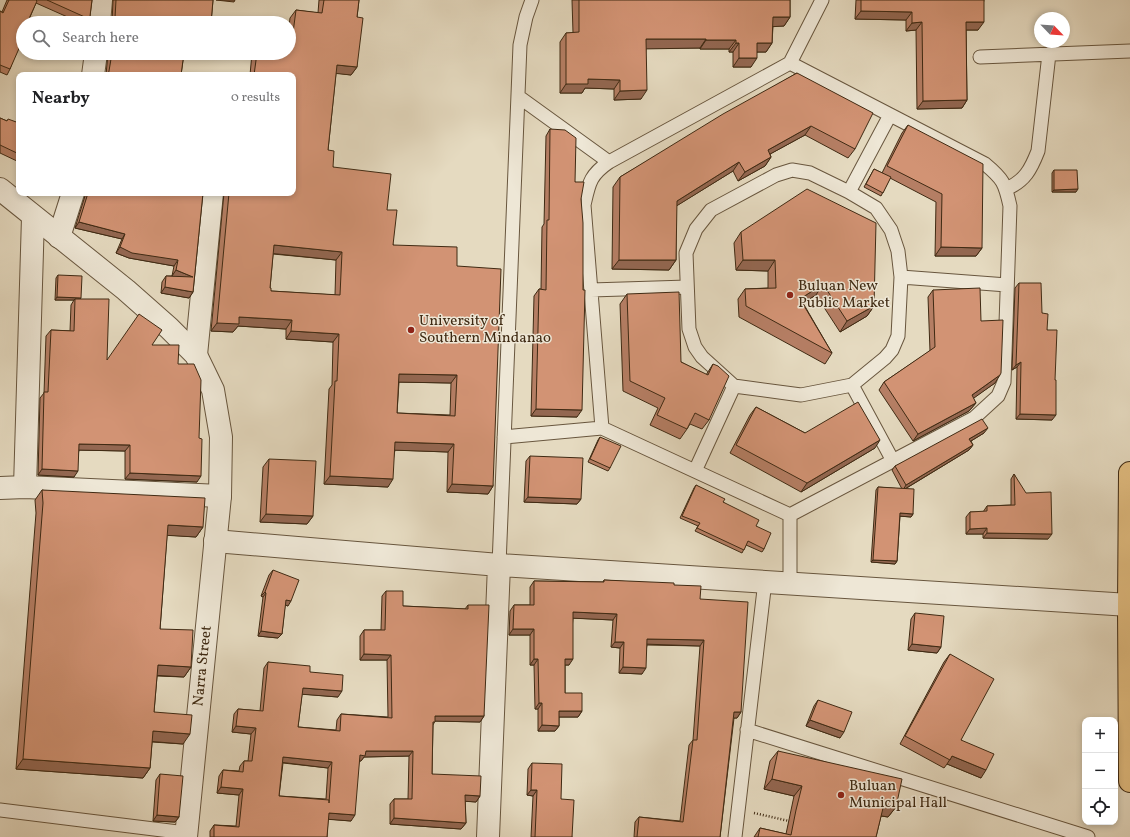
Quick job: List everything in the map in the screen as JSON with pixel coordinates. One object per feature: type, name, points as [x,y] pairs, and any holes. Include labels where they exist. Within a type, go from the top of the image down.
[{"type":"highway","points":[[1130,473],[1130,780]]},
{"type":"street","points":[[100,16],[101,0]]},
{"type":"street","points":[[93,72],[95,60]]},
{"type":"street","points":[[0,189],[136,300],[169,328],[196,355]]},
{"type":"street","points":[[59,237],[72,196]]},
{"type":"street","points":[[196,355],[212,196]]},
{"type":"street","points":[[26,487],[33,217]]},
{"type":"street","name":"Narra Street","points":[[186,835],[220,496],[221,437],[213,390],[196,355]]},
{"type":"street","points":[[0,488],[26,487],[220,496]]},
{"type":"street","points":[[215,541],[499,565],[790,582],[1129,605]]},
{"type":"street","points":[[488,837],[499,565]]},
{"type":"lane","points":[[499,565],[520,45],[526,17],[532,0]]},
{"type":"lane","points":[[602,428],[584,205],[588,185],[597,171],[609,162],[790,63],[822,0]]},
{"type":"lane","points":[[980,57],[1130,51]]},
{"type":"lane","points":[[1006,189],[1016,185],[1025,177],[1033,166],[1038,151],[1049,54]]},
{"type":"lane","points":[[790,63],[985,164],[999,175],[1006,189],[1010,206],[1004,382],[998,396],[974,418],[790,515]]},
{"type":"lane","points":[[519,97],[609,162]]},
{"type":"lane","points":[[849,192],[890,115]]},
{"type":"lane","points":[[792,170],[810,173],[849,192],[876,208],[891,230],[898,251],[901,277],[898,336],[892,350],[885,358],[852,385],[801,395],[734,386],[702,357],[695,347],[689,329],[686,253],[696,229],[711,210],[776,175],[792,170]]},
{"type":"lane","points":[[901,277],[1007,285]]},
{"type":"lane","points":[[591,290],[687,286]]},
{"type":"lane","points":[[852,385],[892,461]]},
{"type":"lane","points":[[695,471],[734,386]]},
{"type":"lane","points":[[504,437],[602,428],[790,515]]},
{"type":"lane","points":[[790,515],[790,582]]},
{"type":"lane","points":[[735,837],[765,581]]},
{"type":"lane","points":[[747,730],[1088,837]]},
{"type":"lane","points":[[0,810],[186,835]]},
{"type":"path","points":[[738,809],[789,821]]},
{"type":"building","points":[[9,0],[37,1],[30,16],[16,16],[16,55],[10,69],[0,65],[0,11],[3,13]]},
{"type":"building","points":[[47,0],[92,0],[90,16],[83,16]]},
{"type":"building","points":[[116,0],[213,0],[212,16],[115,16]]},
{"type":"building","points":[[324,0],[359,0],[357,17],[363,18],[357,67],[337,65],[328,150],[334,151],[333,167],[391,174],[387,210],[397,210],[393,245],[457,247],[457,266],[501,269],[493,486],[452,484],[454,444],[395,442],[393,479],[330,476],[339,334],[291,331],[292,320],[239,317],[239,324],[217,323],[229,196],[296,196],[296,72],[254,72],[256,60],[296,60],[296,10],[322,13]],"holes":[[[274,245],[342,252],[340,295],[271,291]],[[399,374],[457,375],[455,416],[397,413]]]},
{"type":"building","points":[[579,0],[790,0],[790,17],[773,17],[772,43],[757,43],[757,58],[739,58],[739,43],[736,43],[736,40],[646,39],[647,90],[620,91],[620,80],[588,79],[588,84],[566,84],[566,33],[579,32]]},
{"type":"building","points":[[861,0],[984,0],[984,22],[966,22],[967,100],[923,101],[922,22],[912,23],[912,12],[861,11]]},
{"type":"building","points":[[111,60],[183,60],[181,72],[109,72]]},
{"type":"building","points":[[797,73],[873,113],[855,149],[811,126],[768,150],[771,157],[745,172],[739,162],[677,201],[676,260],[619,260],[620,177],[723,114]]},
{"type":"building","points":[[0,118],[7,121],[8,119],[16,122],[16,153],[0,145]]},
{"type":"building","points":[[908,125],[983,164],[982,248],[941,247],[942,194],[887,166]]},
{"type":"building","points":[[550,129],[565,130],[576,138],[575,182],[584,182],[581,199],[583,223],[583,290],[585,290],[582,410],[536,409],[539,289],[546,290],[547,220],[549,220]]},
{"type":"building","points":[[874,169],[891,177],[883,193],[866,184]]},
{"type":"building","points":[[1054,170],[1077,170],[1078,189],[1054,190]]},
{"type":"building","points":[[807,189],[876,223],[874,306],[847,321],[823,284],[800,299],[832,353],[746,306],[745,289],[776,288],[775,260],[743,260],[741,232]]},
{"type":"building","points":[[87,196],[203,196],[193,292],[165,287],[166,276],[193,277],[176,270],[178,260],[132,253],[120,247],[125,234],[79,222]]},
{"type":"building","points":[[58,275],[82,276],[81,298],[57,297]]},
{"type":"building","points":[[1019,283],[1041,283],[1042,313],[1048,314],[1047,330],[1057,330],[1055,380],[1056,415],[1020,414],[1021,362],[1016,365]]},
{"type":"building","points":[[980,288],[981,321],[1003,320],[1001,373],[972,395],[976,403],[918,434],[884,382],[935,347],[933,290]]},
{"type":"building","points":[[679,292],[681,362],[708,375],[713,364],[718,366],[729,376],[709,420],[695,413],[687,429],[657,415],[665,398],[630,381],[627,294]]},
{"type":"building","points":[[75,299],[109,299],[107,360],[139,314],[162,330],[152,345],[179,345],[178,364],[194,364],[201,380],[199,438],[202,439],[201,476],[130,473],[130,445],[79,444],[78,471],[42,469],[44,392],[48,392],[51,330],[74,331]]},
{"type":"building","points":[[858,402],[880,440],[807,483],[736,445],[756,407],[805,433]]},
{"type":"building","points":[[982,419],[988,428],[969,439],[973,445],[906,485],[895,466]]},
{"type":"building","points":[[600,437],[621,446],[610,468],[590,459]]},
{"type":"building","points":[[530,456],[583,458],[581,499],[528,497]]},
{"type":"building","points":[[269,459],[316,461],[313,516],[266,514]]},
{"type":"building","points":[[1014,474],[1026,493],[1051,492],[1052,534],[987,533],[987,528],[970,529],[970,512],[987,511],[987,506],[1015,505]]},
{"type":"building","points":[[696,485],[725,499],[723,502],[759,520],[756,526],[771,533],[764,549],[748,541],[744,550],[697,528],[700,523],[682,516]]},
{"type":"building","points":[[878,487],[914,489],[913,514],[900,513],[897,561],[873,560]]},
{"type":"building","points":[[42,490],[205,498],[203,527],[168,525],[160,629],[193,630],[191,667],[158,665],[154,712],[192,715],[190,734],[153,731],[150,768],[23,759],[43,503]]},
{"type":"building","points":[[273,570],[299,580],[291,601],[286,600],[282,634],[261,631],[265,592]]},
{"type":"building","points":[[604,580],[674,583],[674,585],[701,586],[700,599],[748,602],[741,712],[734,712],[720,837],[637,837],[639,817],[683,822],[693,740],[697,740],[704,640],[647,639],[646,668],[623,667],[624,642],[615,642],[617,614],[573,612],[573,659],[565,659],[565,693],[582,693],[582,711],[559,711],[559,726],[542,725],[542,703],[539,703],[538,659],[534,659],[534,629],[513,629],[514,605],[534,605],[534,581],[604,582]]},
{"type":"building","points":[[386,591],[403,591],[403,606],[468,609],[468,605],[489,605],[484,716],[435,716],[435,722],[433,722],[432,774],[481,776],[480,796],[465,795],[466,823],[394,818],[394,799],[412,799],[413,751],[366,751],[365,756],[360,755],[355,815],[329,813],[327,837],[214,837],[214,825],[239,827],[243,789],[221,787],[223,770],[243,772],[244,761],[252,761],[256,728],[236,726],[238,709],[263,711],[268,662],[310,666],[310,672],[343,675],[342,691],[303,688],[298,727],[340,731],[341,714],[392,718],[391,655],[364,654],[364,630],[385,630]],"holes":[[[283,757],[332,762],[329,803],[329,800],[279,796]]]},
{"type":"building","points":[[915,613],[944,616],[941,647],[912,644]]},
{"type":"building","points":[[950,654],[994,679],[961,740],[994,754],[986,770],[952,756],[950,760],[905,736]]},
{"type":"building","points":[[818,700],[852,712],[844,732],[810,720]]},
{"type":"building","name":"Buluan Municipal Hall","points":[[778,751],[902,779],[896,807],[884,804],[876,837],[758,837],[760,828],[791,835],[802,786],[772,779]]},
{"type":"building","points":[[532,763],[562,764],[561,799],[574,800],[572,837],[535,837],[537,790],[531,790]]},
{"type":"building","points":[[160,774],[183,776],[179,817],[157,815]]},
{"type":"place","name":"Buluan New Public Market","points":[[790,295]]},
{"type":"place","name":"University of Southern Mindanao","points":[[411,330]]},
{"type":"place","name":"Buluan Municipal Hall","points":[[841,795]]}]
